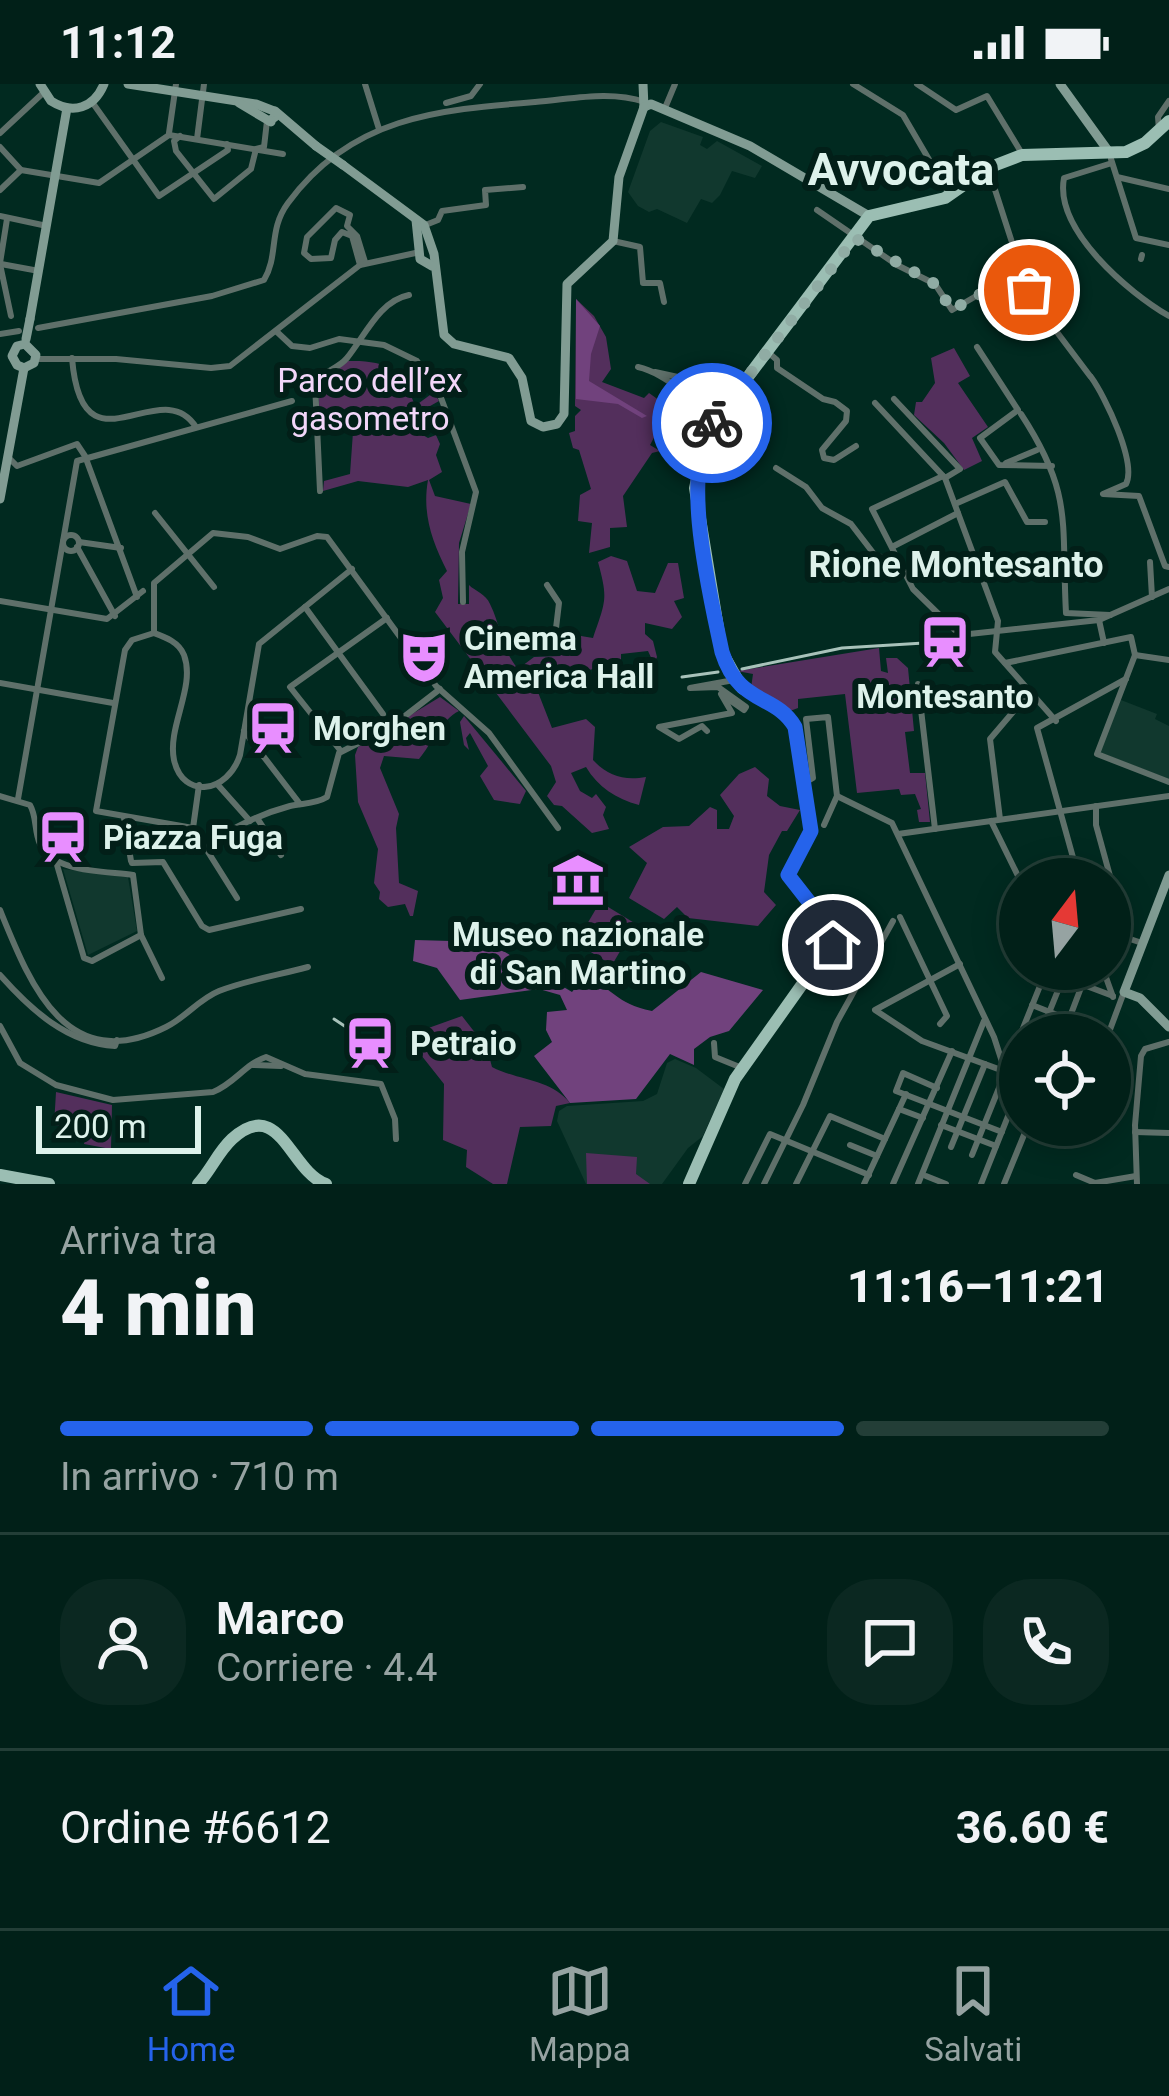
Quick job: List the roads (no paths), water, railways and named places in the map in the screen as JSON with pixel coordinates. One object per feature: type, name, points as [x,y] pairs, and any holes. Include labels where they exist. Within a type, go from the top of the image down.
[{"type":"main road","points":[[689,1184],[742,1068],[835,939],[788,875],[811,831],[792,721],[748,694],[734,679],[719,639],[695,488],[705,436],[869,216],[950,195],[988,168],[1022,155],[1110,158],[1130,152],[1167,124]]},
{"type":"main road","points":[[858,236],[904,208]]},
{"type":"main road","points":[[198,1184],[235,1136],[262,1126],[279,1133],[306,1173],[326,1184]]},
{"type":"main road","points":[[0,1175],[49,1184]]},
{"type":"street","points":[[67,108],[92,102],[104,84]]},
{"type":"street","points":[[128,84],[175,88],[239,103],[289,125],[413,215],[436,279],[444,335],[454,344],[499,353],[514,362],[522,378],[528,415],[543,427],[557,424],[564,414],[565,292],[572,277],[613,242],[618,185],[653,110],[675,84]]},
{"type":"street","points":[[197,139],[204,84]]},
{"type":"street","points":[[365,84],[379,129]]},
{"type":"street","points":[[446,103],[471,96],[480,84]]},
{"type":"street","points":[[643,84],[653,110]]},
{"type":"street","points":[[853,84],[905,117],[950,195]]},
{"type":"street","points":[[917,84],[956,110],[987,96],[1022,155]]},
{"type":"street","points":[[1060,84],[1110,158],[1136,238],[1169,245]]},
{"type":"street","points":[[0,133],[42,88],[67,108]]},
{"type":"street","points":[[175,88],[168,129],[177,135],[283,154]]},
{"type":"street","points":[[34,323],[212,296],[264,280],[270,271],[274,223],[301,187],[341,149],[379,129],[471,106],[605,94],[750,146],[869,216]]},
{"type":"street","points":[[1167,124],[1158,117],[1169,101]]},
{"type":"street","points":[[92,102],[159,196],[228,150],[226,144]]},
{"type":"street","points":[[24,368],[7,359],[34,323],[67,108]]},
{"type":"street","points":[[256,149],[264,147],[269,116]]},
{"type":"street","points":[[0,147],[21,170],[99,183],[177,135]]},
{"type":"street","points":[[177,135],[175,149],[214,199],[250,171],[256,149]]},
{"type":"street","points":[[1110,158],[1063,180],[1070,218],[1129,291],[1169,316]]},
{"type":"street","points":[[988,168],[1029,295],[1103,392],[1131,470],[1126,484],[1103,494],[1139,496],[1169,567]]},
{"type":"street","points":[[0,190],[21,170]]},
{"type":"street","points":[[1117,176],[1169,189]]},
{"type":"street","points":[[421,227],[438,220],[442,211],[485,205],[485,190],[523,187]]},
{"type":"street","points":[[336,208],[350,215],[347,226],[357,236],[363,264],[352,236],[345,233],[335,240],[331,258],[310,259],[304,253],[308,237],[336,208]]},
{"type":"street","points":[[817,210],[935,284],[952,310],[1009,278],[1022,298],[1029,295]]},
{"type":"street","points":[[11,316],[4,305],[0,264],[3,218],[47,226]]},
{"type":"street","points":[[613,242],[640,247],[643,284],[660,283],[664,302]]},
{"type":"street","points":[[0,499],[24,368],[35,359],[230,366],[363,264],[425,255]]},
{"type":"street","points":[[0,264],[39,271]]},
{"type":"street","points":[[320,491],[316,383],[322,373],[346,360],[356,341],[395,299],[410,295]]},
{"type":"street","points":[[276,331],[292,346],[310,348],[339,339],[384,345],[417,362],[436,387],[468,464],[476,499],[462,552],[463,602]]},
{"type":"street","points":[[0,334],[23,338],[35,359]]},
{"type":"street","points":[[977,346],[1052,466],[1060,488],[1066,613],[1110,615]]},
{"type":"street","points":[[767,351],[777,360],[777,368],[848,411],[846,421],[822,450],[823,457],[835,460],[856,446]]},
{"type":"street","points":[[72,358],[79,401],[92,414],[118,418],[173,409],[196,428]]},
{"type":"street","points":[[638,367],[655,372],[711,407]]},
{"type":"street","points":[[655,372],[737,391]]},
{"type":"street","points":[[885,413],[897,395],[961,469],[872,509],[898,564],[923,601],[960,635],[1099,620],[1169,589]]},
{"type":"street","points":[[82,460],[292,401]]},
{"type":"street","points":[[875,403],[944,477],[999,629],[994,649],[1056,721]]},
{"type":"street","points":[[1000,465],[980,436],[1020,412]]},
{"type":"street","points":[[0,601],[107,620],[140,594],[76,445],[17,466],[5,453]]},
{"type":"street","points":[[1000,465],[1040,449]]},
{"type":"street","points":[[18,799],[82,460]]},
{"type":"street","points":[[1000,465],[1052,466]]},
{"type":"street","points":[[776,468],[806,487],[822,508],[851,524],[874,554],[898,564]]},
{"type":"street","points":[[955,504],[1005,482],[1027,522],[1045,522]]},
{"type":"street","points":[[155,513],[214,586]]},
{"type":"street","points":[[892,547],[958,513]]},
{"type":"street","points":[[154,633],[154,583],[213,533],[248,537],[280,549],[323,536],[440,689],[489,733],[557,828]]},
{"type":"street","points":[[64,541],[70,535],[78,545],[116,616]]},
{"type":"street","points":[[78,545],[121,548]]},
{"type":"street","points":[[1150,562],[1152,597]]},
{"type":"street","points":[[193,828],[96,811],[125,650],[132,640],[154,633],[178,646],[186,659],[173,757],[178,772],[199,785],[218,785],[235,771],[259,644],[352,569]]},
{"type":"street","points":[[547,585],[559,603],[554,645],[571,647]]},
{"type":"street","points":[[305,607],[383,714]]},
{"type":"street","points":[[341,751],[290,687],[387,618]]},
{"type":"street","points":[[1099,620],[1104,643]]},
{"type":"street","points":[[1007,665],[1131,637],[1135,655],[1097,754],[1169,782]]},
{"type":"street","points":[[1135,655],[1169,660]]},
{"type":"street","points":[[707,731],[702,726],[679,739],[659,727],[732,712],[721,694],[744,710],[718,687],[690,688],[734,679]]},
{"type":"street","points":[[1073,858],[1037,728],[1126,680]]},
{"type":"street","points":[[0,683],[113,703]]},
{"type":"street","points":[[918,684],[934,829]]},
{"type":"street","points":[[218,838],[254,819],[328,797],[341,751],[392,726],[440,689]]},
{"type":"street","points":[[1011,858],[995,820],[990,739],[1030,692]]},
{"type":"street","points":[[806,782],[813,778],[806,719],[828,717],[837,796],[824,825]]},
{"type":"street","points":[[244,731],[301,804]]},
{"type":"street","points":[[199,785],[193,828],[237,898]]},
{"type":"street","points":[[218,785],[254,819],[281,856]]},
{"type":"street","points":[[0,796],[18,799],[33,809],[40,846],[69,866],[133,875]]},
{"type":"street","points":[[837,796],[892,824],[999,1052]]},
{"type":"street","points":[[898,834],[1169,796]]},
{"type":"street","points":[[1096,806],[1097,830],[1127,938],[1142,944]]},
{"type":"street","points":[[124,818],[142,935],[162,978]]},
{"type":"street","points":[[56,858],[84,958],[92,961],[142,935]]},
{"type":"street","points":[[131,863],[164,862],[202,926],[209,930],[301,909]]},
{"type":"street","points":[[1114,1014],[1169,875]]},
{"type":"street","points":[[0,910],[25,972],[50,1011],[83,1034],[118,1040],[167,1026],[218,991],[308,967]]},
{"type":"street","points":[[868,1175],[785,1140],[770,1134],[746,1181],[764,1184],[785,1140],[802,1104],[837,1022],[896,919],[947,1016],[940,1024]]},
{"type":"street","points":[[959,964],[875,1010],[922,1041],[999,1069]]},
{"type":"street","points":[[0,975],[73,1038],[116,1046],[118,1040]]},
{"type":"street","points":[[1029,1014],[1044,990]]},
{"type":"street","points":[[1050,1012],[1054,990]]},
{"type":"street","points":[[1097,990],[1140,998],[1169,1027]]},
{"type":"street","points":[[1115,990],[1119,997]]},
{"type":"street","points":[[1032,1005],[1055,1014]]},
{"type":"street","points":[[918,1184],[986,1018]]},
{"type":"street","points":[[0,1026],[20,1063],[36,1075],[113,1100],[212,1092],[227,1087],[249,1065],[291,1067],[305,1074],[381,1084],[395,1119],[396,1139]]},
{"type":"street","points":[[1076,1174],[1095,1184],[1136,1180],[1142,1052],[1169,1042]]},
{"type":"street","points":[[714,1043],[715,1057],[742,1068]]},
{"type":"street","points":[[893,1184],[952,1052]]},
{"type":"street","points":[[951,1147],[985,1064]]},
{"type":"street","points":[[937,1088],[903,1073],[896,1091],[999,1131]]},
{"type":"street","points":[[972,1155],[999,1088]]},
{"type":"street","points":[[864,1184],[906,1094]]},
{"type":"street","points":[[899,1109],[923,1118]]},
{"type":"street","points":[[796,1184],[830,1116],[885,1139]]},
{"type":"street","points":[[941,1125],[996,1146]]},
{"type":"street","points":[[1135,1132],[1169,1133]]},
{"type":"street","points":[[981,1184],[999,1139]]},
{"type":"street","points":[[850,1145],[877,1156]]},
{"type":"street","points":[[1004,1184],[1019,1146]]},
{"type":"street","points":[[926,1176],[940,1183]]},
{"type":"railway","points":[[742,669],[842,648],[924,643]]},
{"type":"railway","points":[[682,677],[718,672]]},
{"type":"railway","points":[[334,1019],[364,1039]]},
{"type":"place","name":"Montesanto","points":[[945,642]]},
{"type":"place","name":"Cinema America Hall","points":[[424,657]]},
{"type":"place","name":"Morghen","points":[[273,728]]},
{"type":"place","name":"Piazza Fuga","points":[[63,837]]},
{"type":"place","name":"Museo nazionale di San Martino","points":[[578,880]]},
{"type":"place","name":"Petraio","points":[[370,1043]]},
{"type":"district","name":"Avvocata","points":[[901,169]]},
{"type":"district","name":"Rione Montesanto","points":[[956,565]]},
{"type":"park label","name":"Parco dell’ex gasometro","points":[[370,399]]}]
